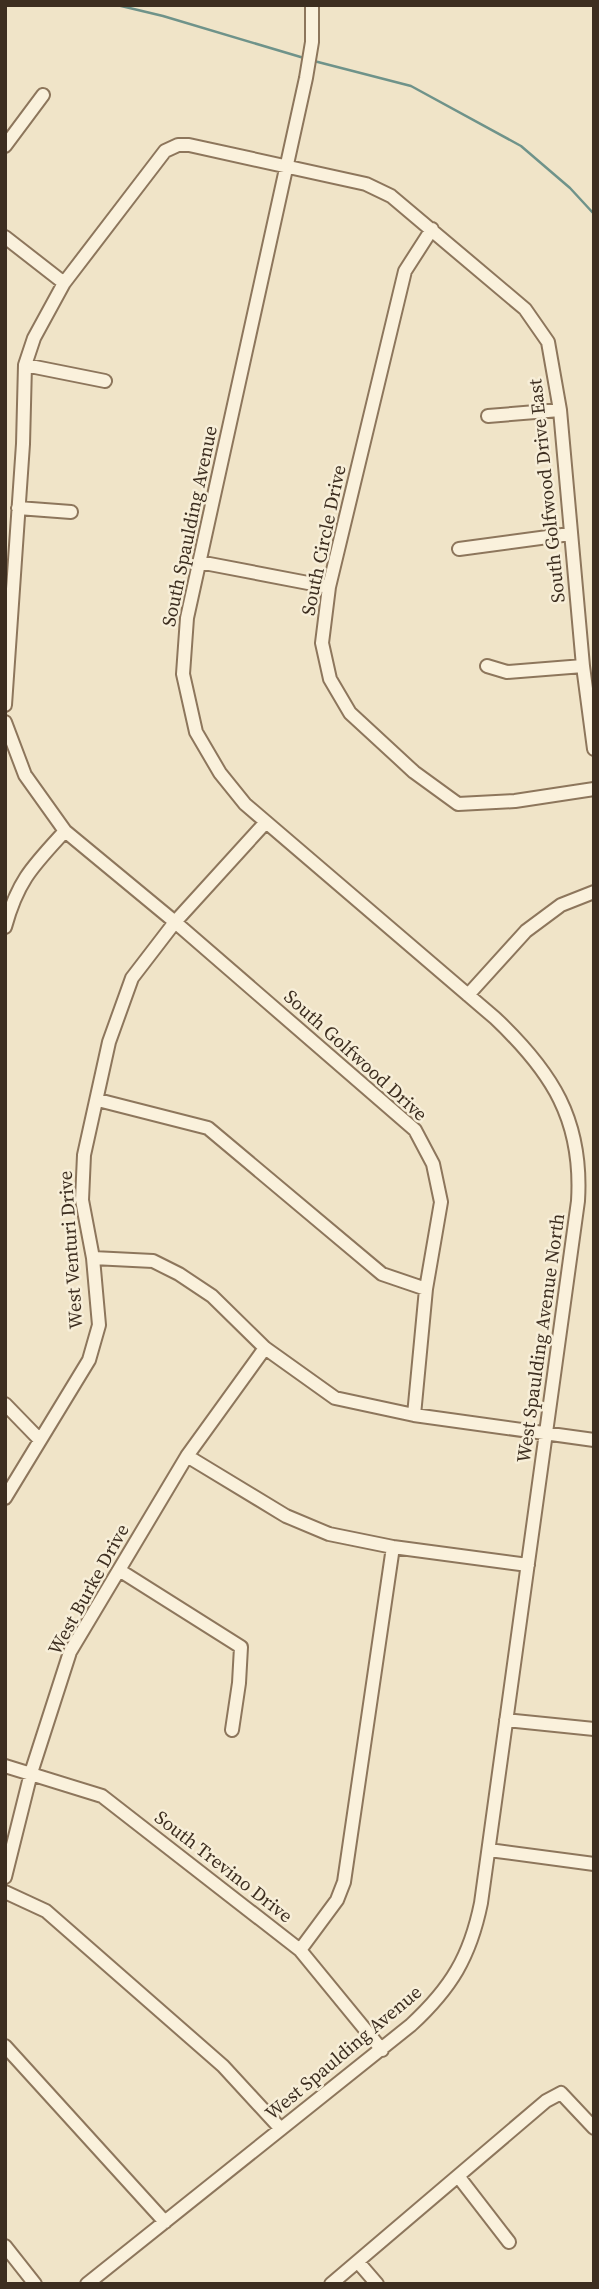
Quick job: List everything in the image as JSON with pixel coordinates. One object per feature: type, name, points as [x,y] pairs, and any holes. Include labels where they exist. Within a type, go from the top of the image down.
[{"type":"street","name":"South Spaulding Avenue","points":[[312,5],[310,54],[287,167],[187,618],[183,674],[196,732],[220,773],[245,804],[468,995],[530,1053],[552,1083],[568,1116]]},
{"type":"street","points":[[5,146],[43,94]]},
{"type":"street","name":"South Golfwood Drive East","points":[[5,705],[23,444],[25,365],[34,338],[64,283],[165,150],[178,145],[189,145],[366,184],[391,196],[525,309],[548,342],[560,410],[583,666],[594,749]]},
{"type":"street","name":"South Circle Drive","points":[[432,229],[405,271],[329,587],[322,642],[330,679],[350,713],[414,772],[458,804],[515,801],[594,789]]},
{"type":"street","points":[[5,237],[64,283]]},
{"type":"street","points":[[25,365],[105,381]]},
{"type":"street","points":[[488,416],[560,410]]},
{"type":"street","points":[[18,508],[71,512]]},
{"type":"street","points":[[459,549],[570,534]]},
{"type":"street","points":[[199,562],[329,587]]},
{"type":"street","points":[[487,666],[507,672],[583,666]]},
{"type":"street","name":"South Golfwood Drive","points":[[5,722],[25,775],[65,831],[175,922],[415,1130],[433,1164],[441,1202],[426,1289],[414,1415]]},
{"type":"street","name":"West Venturi Drive","points":[[5,1498],[89,1360],[99,1325],[93,1258],[82,1200],[84,1155],[109,1042],[132,978],[175,922],[266,822]]},
{"type":"street","points":[[5,927],[13,896],[30,869],[65,831]]},
{"type":"street","points":[[468,995],[526,931],[561,905],[594,892]]},
{"type":"street","points":[[98,1100],[208,1128],[382,1274],[426,1289]]},
{"type":"street","name":"West Spaulding Avenue North","points":[[528,1564],[578,1201],[578,1159],[568,1116]]},
{"type":"street","points":[[93,1258],[153,1261],[179,1274],[212,1296],[265,1348],[334,1398],[414,1415],[594,1440]]},
{"type":"street","name":"West Burke Drive","points":[[5,1877],[31,1773],[70,1652],[187,1456],[265,1348]]},
{"type":"street","points":[[5,1404],[40,1440]]},
{"type":"street","points":[[187,1456],[285,1516],[328,1534],[393,1547],[528,1564]]},
{"type":"street","points":[[300,1950],[337,1900],[344,1882],[393,1547]]},
{"type":"street","name":"West Spaulding Avenue","points":[[87,2284],[382,2050],[427,2010],[449,1985],[461,1965],[477,1924],[528,1564]]},
{"type":"street","points":[[119,1570],[241,1647],[232,1730]]},
{"type":"street","points":[[506,1720],[594,1729]]},
{"type":"street","name":"South Trevino Drive","points":[[5,1766],[102,1796],[300,1950],[382,2050]]},
{"type":"street","points":[[489,1850],[594,1864]]},
{"type":"street","points":[[5,1892],[46,1911],[223,2066],[281,2129]]},
{"type":"street","points":[[5,2046],[165,2222]]},
{"type":"street","points":[[331,2284],[546,2101],[561,2093],[594,2129]]},
{"type":"street","points":[[458,2176],[509,2242]]},
{"type":"street","points":[[5,2246],[35,2284]]},
{"type":"street","points":[[358,2262],[377,2284]]},
{"type":"waterway","points":[[117,5],[304,58]]},
{"type":"waterway","points":[[314,61],[411,86],[521,146],[570,188],[594,214]]}]
